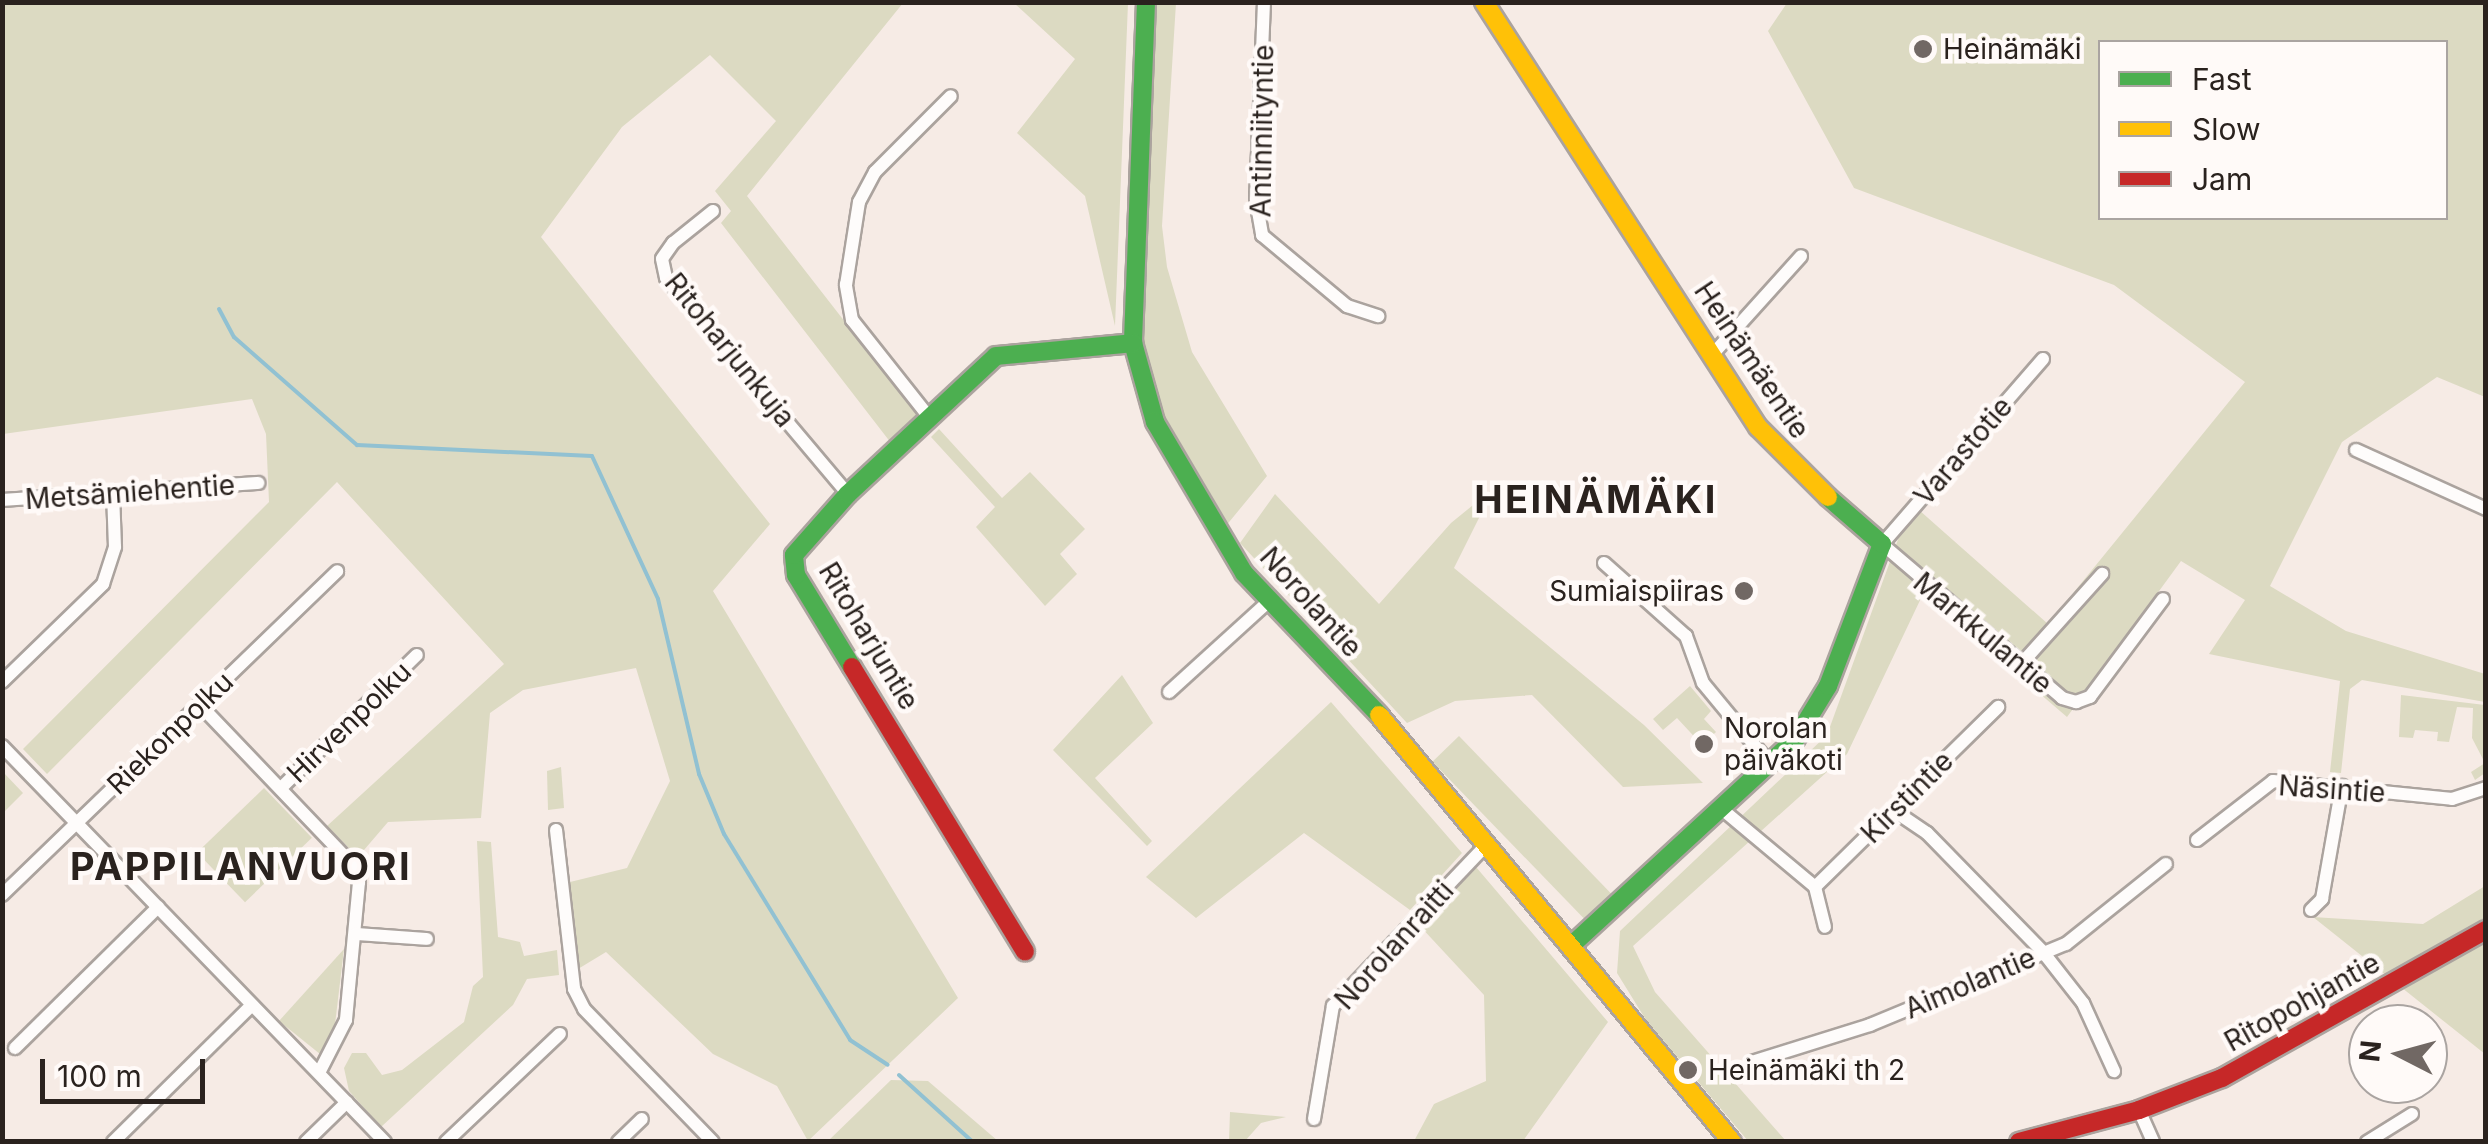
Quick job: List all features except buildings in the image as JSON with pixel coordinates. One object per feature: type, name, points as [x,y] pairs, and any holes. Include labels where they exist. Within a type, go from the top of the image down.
[{"type":"street","name":"Norolantie","points":[[1146,2],[1133,344],[1154,422],[1217,534],[1269,601],[1415,753],[1574,942],[1726,1137]]},
{"type":"street","name":"Antinniityntie","points":[[1264,2],[1256,200],[1262,235],[1346,306],[1378,316]]},
{"type":"street","name":"Heinämäentie","points":[[1484,2],[1779,454],[1882,544]]},
{"type":"street","points":[[929,417],[852,320],[846,285],[859,202],[875,172],[951,96]]},
{"type":"street","name":"Ritoharjunkuja","points":[[713,210],[672,243],[662,258],[666,278],[848,494]]},
{"type":"street","points":[[1712,355],[1801,256]]},
{"type":"street","name":"Ritoharjuntie","points":[[1025,952],[796,575],[794,555],[803,540],[848,494],[1004,353],[1133,344]]},
{"type":"street","name":"Varastotie","points":[[1882,544],[2043,359]]},
{"type":"street","points":[[2356,450],[2486,509]]},
{"type":"street","name":"Metsämiehentie","points":[[2,500],[258,483]]},
{"type":"street","points":[[2,682],[103,584],[115,547],[113,493]]},
{"type":"street","points":[[1574,942],[1770,764],[1818,706],[1882,544]]},
{"type":"street","name":"Markkulantie","points":[[1882,544],[2062,698],[2090,698],[2163,599]]},
{"type":"street","points":[[1604,563],[1686,636],[1703,683],[1770,764]]},
{"type":"street","name":"Riekonpolku","points":[[2,895],[337,571]]},
{"type":"street","points":[[2022,664],[2102,574]]},
{"type":"street","points":[[1169,692],[1269,601]]},
{"type":"street","name":"Hirvenpolku","points":[[281,788],[417,656]]},
{"type":"street","points":[[200,705],[351,863],[359,882],[346,1020],[319,1073]]},
{"type":"street","name":"Kirstintie","points":[[1815,887],[1998,706]]},
{"type":"street","points":[[2,746],[386,1142]]},
{"type":"street","name":"Näsintie","points":[[2197,840],[2273,781],[2452,799],[2486,788]]},
{"type":"street","points":[[2311,910],[2322,899],[2342,786]]},
{"type":"street","points":[[1722,810],[1815,887],[1826,928]]},
{"type":"street","points":[[1892,810],[1927,833],[2042,952],[2084,1003],[2114,1071]]},
{"type":"street","points":[[556,830],[579,999],[713,1142]]},
{"type":"street","name":"Norolanraitti","points":[[1314,1118],[1333,1006],[1488,843]]},
{"type":"street","name":"Aimolantie","points":[[1752,1062],[1870,1026],[2066,944],[2166,864]]},
{"type":"street","points":[[15,1048],[158,907]]},
{"type":"street","name":"Ritopohjantie","points":[[2020,1142],[2139,1110],[2222,1078],[2486,930]]},
{"type":"street","points":[[356,934],[427,939]]},
{"type":"street","points":[[113,1142],[252,1005]]},
{"type":"street","points":[[446,1142],[560,1034]]},
{"type":"street","points":[[306,1142],[347,1102]]},
{"type":"street","points":[[2139,1110],[2153,1142]]},
{"type":"street","points":[[2367,1142],[2412,1114]]},
{"type":"street","points":[[618,1142],[642,1118]]},
{"type":"shaded area","points":[[2,3],[903,3],[747,196],[919,417],[891,443],[721,223],[731,211],[715,191],[776,121],[710,55],[622,127],[541,237],[770,524],[713,591],[958,998],[808,1141],[777,1086],[713,1054],[606,952],[578,969],[566,883],[627,868],[670,781],[636,668],[523,690],[490,713],[481,818],[388,822],[358,857],[327,826],[504,664],[337,482],[47,774],[23,749],[269,502],[266,434],[252,399],[3,434]]},
{"type":"shaded area","points":[[1014,3],[1128,3],[1115,326],[1085,196],[1017,133],[1075,59]]},
{"type":"shaded area","points":[[1155,3],[1176,3],[1162,226],[1167,267],[1192,352],[1267,476],[1225,527],[1161,416],[1139,344]]},
{"type":"shaded area","points":[[1787,3],[2485,3],[2485,397],[2437,377],[2342,442],[2270,586],[2346,631],[2485,674],[2485,702],[2362,680],[2350,689],[2341,773],[2330,772],[2340,681],[2209,654],[2245,600],[2181,561],[2067,717],[1923,594],[1847,754],[1633,946],[1655,992],[1786,1141],[1748,1141],[1646,1020],[1617,973],[1620,931],[1827,735],[1900,534],[1919,510],[2048,624],[2245,382],[2114,285],[1854,188],[1768,31]]},
{"type":"shaded area","points":[[939,429],[1002,498],[1030,472],[1085,529],[1060,554],[1077,574],[1045,606],[976,527],[995,507],[931,437]]},
{"type":"shaded area","points":[[1494,488],[1454,568],[1644,725],[1703,783],[1623,787],[1532,695],[1455,701],[1407,723],[1240,543],[1275,494],[1379,604],[1451,523]]},
{"type":"shaded area","points":[[1122,675],[1153,723],[1095,778],[1152,841],[1147,846],[1053,750]]},
{"type":"shaded area","points":[[1690,686],[1711,711],[1704,719],[1716,732],[1702,745],[1677,718],[1663,730],[1653,719]]},
{"type":"shaded area","points":[[2401,695],[2485,705],[2485,763],[2472,738],[2473,708],[2457,707],[2449,742],[2437,741],[2438,732],[2415,730],[2413,738],[2399,737]]},
{"type":"shaded area","points":[[1331,702],[1462,853],[1410,910],[1304,833],[1196,918],[1146,877]]},
{"type":"shaded area","points":[[1459,736],[1614,896],[1587,922],[1432,762]]},
{"type":"shaded area","points":[[2485,763],[2485,773],[2475,780],[2471,772]]},
{"type":"shaded area","points":[[561,767],[564,808],[548,810],[547,771]]},
{"type":"shaded area","points":[[3,772],[23,793],[3,813]]},
{"type":"shaded area","points":[[264,788],[312,838],[245,902],[197,853]]},
{"type":"shaded area","points":[[477,841],[491,842],[498,937],[520,942],[524,956],[557,950],[559,975],[527,979],[513,1005],[381,1127],[349,1091],[344,1068],[352,1053],[366,1053],[382,1075],[402,1070],[464,1022],[473,986],[483,977]]},
{"type":"shaded area","points":[[1476,867],[1608,1022],[1523,1141],[1414,1141],[1434,1104],[1486,1081],[1484,995],[1419,925]]},
{"type":"shaded area","points":[[2485,886],[2485,1054],[2448,1025],[2448,1004],[2422,1004],[2313,917],[2423,924]]},
{"type":"shaded area","points":[[344,949],[333,1041],[320,1054],[279,1021]]},
{"type":"shaded area","points":[[891,1080],[928,1081],[998,1141],[828,1141]]},
{"type":"shaded area","points":[[1230,1112],[1286,1117],[1261,1123],[1245,1141],[1229,1141]]},
{"type":"waterway","points":[[219,309],[234,337],[357,445],[592,456],[658,599],[699,774],[724,834],[850,1040],[888,1065]]},
{"type":"waterway","points":[[899,1075],[973,1142]]},
{"type":"traffic: fast","points":[[1146,2],[1133,343],[1155,422],[1244,573],[1379,715]]},
{"type":"traffic: fast","points":[[852,667],[796,575],[794,555],[848,494],[996,356],[1133,343]]},
{"type":"traffic: fast","points":[[1574,943],[1795,740],[1828,686],[1882,544],[1828,497]]},
{"type":"traffic: slow","points":[[1484,2],[1758,427],[1828,497]]},
{"type":"traffic: slow","points":[[1379,715],[1732,1142]]},
{"type":"traffic: jam","points":[[852,667],[1025,952]]},
{"type":"traffic: jam","points":[[2019,1142],[2139,1110],[2222,1078],[2486,930]]},
{"type":"place","name":"Heinämäki","points":[[1923,49]]},
{"type":"place","name":"Sumiaispiiras","points":[[1744,591]]},
{"type":"place","name":"Norolan päiväkoti","points":[[1704,744]]},
{"type":"place","name":"Heinämäki th 2","points":[[1688,1070]]},
{"type":"district","name":"HEINÄMÄKI","points":[[1596,500]]},
{"type":"district","name":"PAPPILANVUORI","points":[[241,867]]}]
